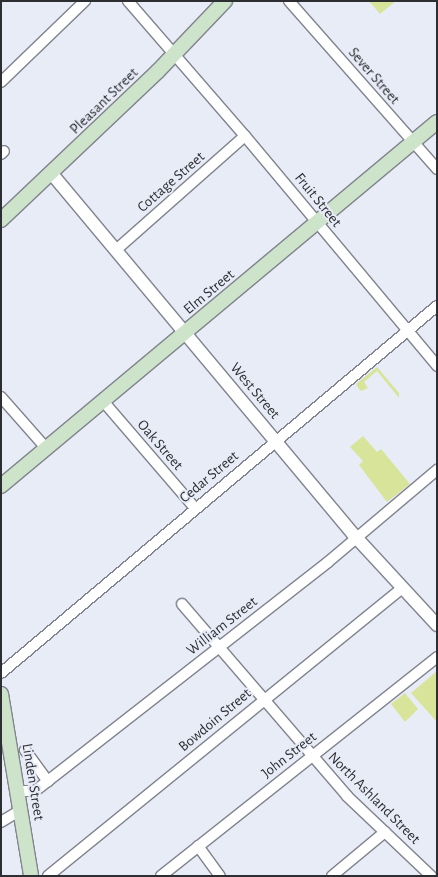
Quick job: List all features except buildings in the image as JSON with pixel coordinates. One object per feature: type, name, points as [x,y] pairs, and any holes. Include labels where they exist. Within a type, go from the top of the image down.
[{"type":"main road","name":"Pleasant Street","points":[[1,220],[52,174],[175,54],[225,1]]},
{"type":"main road","name":"Elm Street","points":[[1,486],[437,122]]},
{"type":"main road","name":"Linden Street","points":[[1,694],[31,876]]},
{"type":"street","points":[[1,82],[85,1]]},
{"type":"street","name":"Fruit Street","points":[[128,1],[245,136],[437,366]]},
{"type":"street","name":"Sever Street","points":[[289,1],[437,169]]},
{"type":"street","name":"Cottage Street","points":[[116,250],[245,136]]},
{"type":"street","name":"West Street","points":[[52,174],[356,539],[437,625]]},
{"type":"street","name":"Cedar Street","points":[[1,673],[194,508],[437,306]]},
{"type":"street","points":[[1,397],[46,448]]},
{"type":"street","name":"Oak Street","points":[[102,401],[194,508]]},
{"type":"street","name":"William Street","points":[[18,791],[35,791],[48,782],[356,539],[437,470]]},
{"type":"street","name":"Bowdoin Street","points":[[48,876],[263,699],[402,588]]},
{"type":"street","name":"North Ashland Street","points":[[182,604],[348,796],[431,876]]},
{"type":"street","name":"John Street","points":[[161,876],[437,657]]},
{"type":"street","points":[[25,750],[48,782]]},
{"type":"street","points":[[1,822],[21,810]]},
{"type":"street","points":[[332,876],[385,832]]},
{"type":"street","points":[[198,846],[220,876]]},
{"type":"street","points":[[431,876],[437,871]]},
{"type":"green space","points":[[369,1],[396,1],[380,14]]},
{"type":"green space","points":[[377,367],[399,393],[399,398],[377,371],[364,382],[368,388],[361,391],[359,389],[356,384]]},
{"type":"green space","points":[[363,436],[377,452],[381,449],[410,484],[387,502],[359,465],[363,461],[350,447]]},
{"type":"green space","points":[[437,671],[437,722],[411,693]]},
{"type":"green space","points":[[405,693],[418,709],[405,722],[391,704]]}]
